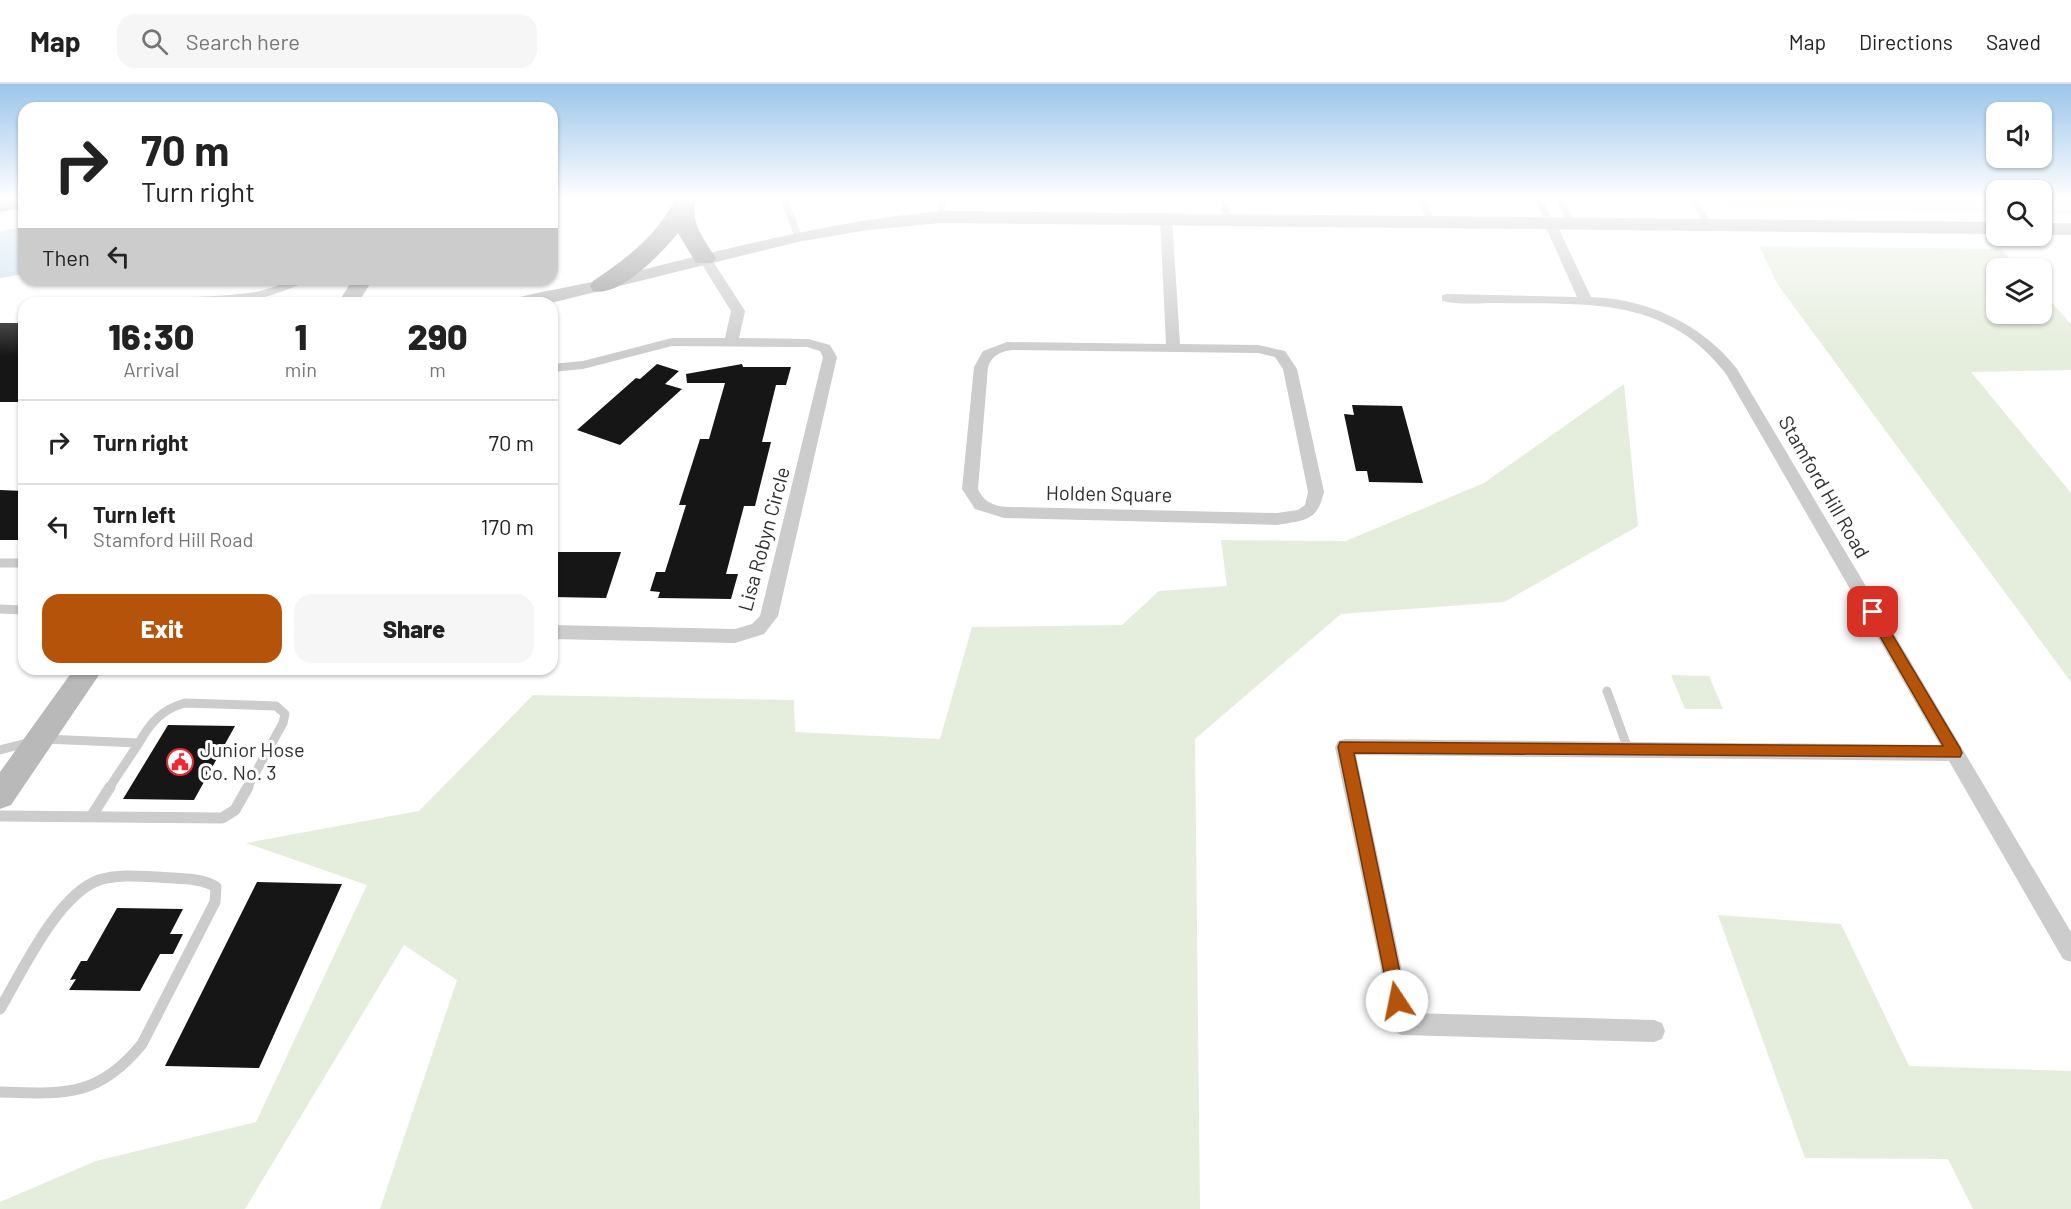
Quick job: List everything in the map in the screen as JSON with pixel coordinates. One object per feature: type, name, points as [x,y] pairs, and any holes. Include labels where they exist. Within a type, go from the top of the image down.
[{"type":"highway","points":[[602,286],[634,265],[649,252]]},
{"type":"highway","points":[[700,252],[704,258]]},
{"type":"street","points":[[548,297],[602,286],[732,252]]},
{"type":"street","points":[[1168,252],[1173,348]]},
{"type":"street","points":[[1563,252],[1585,299]]},
{"type":"street","points":[[704,258],[738,311],[731,343]]},
{"type":"street","name":"Stamford Hill Road","points":[[1447,298],[1585,299],[1634,307],[1678,324],[1707,343],[1725,362],[2071,952]]},
{"type":"street","name":"Lisa Robyn Circle","points":[[558,367],[583,365],[672,342],[814,344],[825,348],[830,357],[770,617],[758,630],[735,636],[558,632]]},
{"type":"street","name":"Holden Square","points":[[1007,346],[1173,348],[1265,350],[1276,352],[1284,357],[1290,369],[1316,492],[1315,502],[1308,513],[1276,519],[1011,513],[989,510],[975,500],[970,489],[981,367],[987,354],[1007,346]]},
{"type":"street","points":[[1,799],[85,675]]},
{"type":"street","points":[[1654,1031],[1402,1024],[1345,747],[1955,753]]},
{"type":"lane","points":[[256,297],[268,289],[283,285]]},
{"type":"lane","points":[[0,563],[18,563]]},
{"type":"lane","points":[[0,609],[18,610]]},
{"type":"lane","points":[[1607,691],[1628,749]]},
{"type":"lane","points":[[1,799],[91,817],[222,818],[229,815],[272,742],[285,714],[276,706],[178,705],[155,718],[91,817]]},
{"type":"lane","points":[[0,750],[40,739],[139,743]]},
{"type":"lane","points":[[0,1009],[63,908],[76,893],[89,884],[100,880],[120,878],[206,881],[216,887],[215,902],[142,1044],[129,1064],[108,1079],[70,1093],[0,1092]]},
{"type":"green space","points":[[1762,252],[2003,252],[2010,258],[1986,258],[1986,324],[2052,324],[2052,303],[2071,324],[2071,370],[1971,372],[2071,493],[2071,682],[1778,285]]},
{"type":"green space","points":[[1624,384],[1638,526],[1504,602],[1341,614],[1195,739],[1200,1209],[380,1209],[457,980],[404,945],[245,1209],[0,1209],[0,1202],[96,1161],[256,1122],[367,885],[246,843],[419,811],[533,695],[794,700],[795,732],[940,739],[972,627],[1122,625],[1159,591],[1227,586],[1221,540],[1346,541],[1484,483]]},
{"type":"green space","points":[[1671,675],[1709,676],[1723,709],[1685,709]]},
{"type":"green space","points":[[1718,915],[1841,924],[1909,1066],[2071,1071],[2071,1209],[1973,1209],[1948,1159],[1805,1158]]},
{"type":"water","points":[[0,252],[18,252],[18,275],[0,278]]},
{"type":"building","points":[[0,323],[18,323],[18,402],[0,402]]},
{"type":"building","points":[[657,364],[679,371],[665,384],[682,389],[620,445],[577,430],[636,378],[640,379]]},
{"type":"building","points":[[742,364],[743,367],[791,367],[786,385],[776,385],[762,442],[771,442],[755,506],[744,506],[726,574],[738,574],[731,599],[658,598],[660,592],[650,591],[656,572],[665,572],[686,505],[679,505],[700,439],[709,439],[725,383],[687,383],[686,374]]},
{"type":"building","points":[[1352,405],[1402,406],[1423,483],[1369,482],[1367,471],[1356,471],[1344,414],[1354,415]]},
{"type":"building","points":[[0,490],[18,491],[18,540],[0,540]]},
{"type":"building","points":[[558,552],[621,552],[606,598],[558,597]]},
{"type":"building","name":"Junior Hose Co. No. 3","points":[[168,725],[235,726],[194,800],[123,799]]},
{"type":"building","points":[[257,882],[342,884],[259,1068],[165,1066]]},
{"type":"building","points":[[117,908],[183,909],[170,934],[183,934],[173,954],[160,954],[140,991],[69,990],[76,979],[70,980],[81,961],[87,961]]},
{"type":"place","name":"Junior Hose Co. No. 3","points":[[180,762]]},
{"type":"route","points":[[1397,1001],[1345,747],[1955,753],[1873,612]]}]
